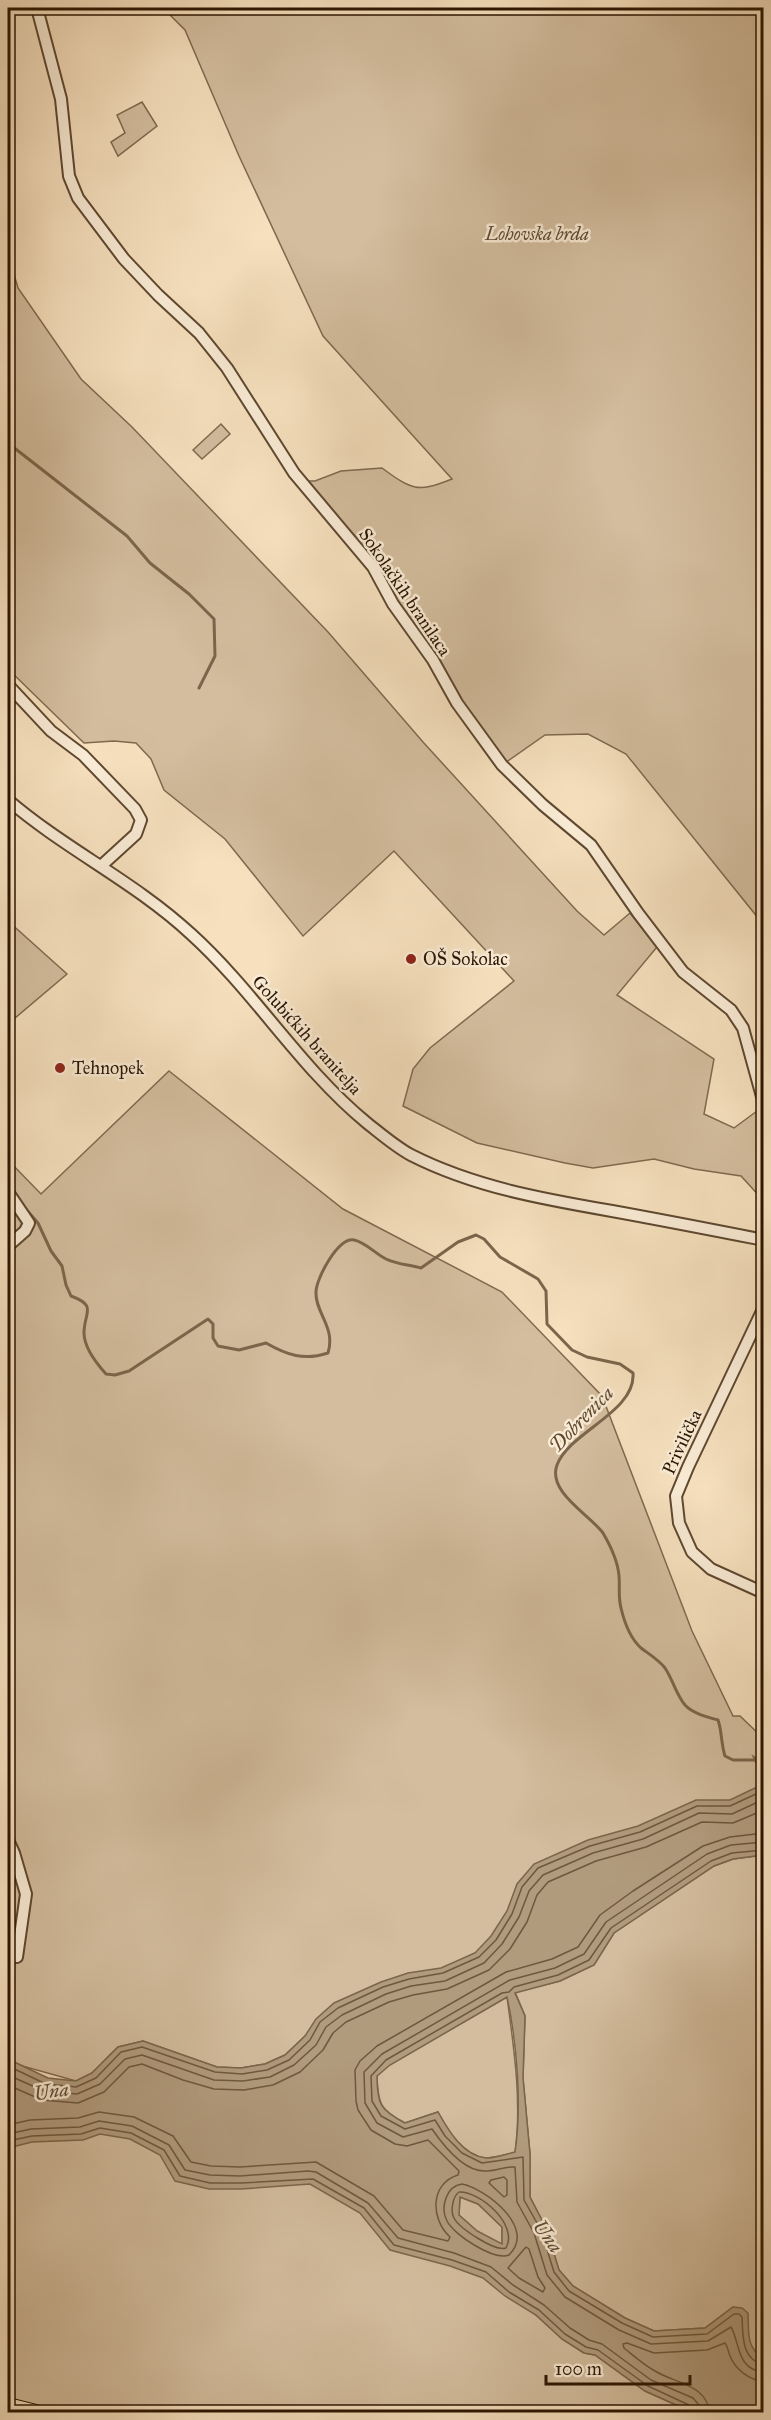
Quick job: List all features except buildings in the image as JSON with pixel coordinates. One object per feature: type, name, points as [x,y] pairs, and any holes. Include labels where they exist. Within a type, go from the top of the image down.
[{"type":"main road","points":[[8,2405],[36,2412]]},
{"type":"street","name":"Sokolačkih branilaca","points":[[37,8],[61,99],[69,176],[78,198],[124,259],[199,333],[227,368],[294,473],[373,567],[393,604],[433,660],[457,703],[502,765],[543,806],[591,845],[638,913],[683,972],[731,1010],[743,1028],[764,1104]]},
{"type":"street","points":[[8,685],[51,731],[83,755],[135,809],[141,820],[136,834],[101,866]]},
{"type":"street","name":"Golubićkih branitelja","points":[[8,800],[190,932],[227,969],[330,1090],[377,1131],[408,1154],[441,1169],[485,1184],[558,1201],[764,1240]]},
{"type":"street","points":[[8,1192],[28,1223],[25,1231],[8,1246]]},
{"type":"street","name":"Privilička","points":[[764,1306],[676,1496],[679,1523],[692,1552],[711,1569],[764,1593]]},
{"type":"street","points":[[8,1840],[26,1894],[17,1957],[8,1955]]},
{"type":"green space","name":"Lohovska brda","points":[[163,8],[763,8],[763,924],[626,754],[588,734],[545,735],[502,765],[386,589],[300,481],[315,481],[341,471],[382,468],[415,487],[431,486],[452,479],[323,336],[239,156],[185,30]]},
{"type":"green space","points":[[142,102],[157,126],[118,156],[111,142],[125,133],[117,115]]},
{"type":"green space","points":[[8,254],[18,288],[81,379],[132,427],[328,632],[423,742],[577,911],[604,935],[630,913],[657,947],[617,995],[714,1059],[704,1114],[734,1128],[757,1111],[763,1121],[763,1200],[741,1176],[694,1169],[654,1159],[593,1168],[565,1163],[477,1143],[403,1106],[413,1069],[430,1048],[514,981],[394,851],[303,936],[225,839],[164,790],[151,759],[136,743],[114,741],[84,743],[8,669]]},
{"type":"green space","points":[[221,424],[230,434],[202,459],[193,450]]},
{"type":"green space","points":[[8,921],[67,974],[8,1024]]},
{"type":"green space","points":[[169,1071],[343,1209],[502,1292],[602,1396],[692,1631],[733,1716],[740,1716],[763,1738],[763,1762],[753,1756],[763,1779],[763,1790],[510,1936],[305,2036],[285,2055],[265,2064],[241,2068],[217,2067],[143,2041],[118,2047],[92,2073],[76,2081],[8,2062],[8,1160],[41,1194]]},
{"type":"green space","points":[[763,1855],[763,2361],[750,2344],[748,2323],[733,2307],[705,2328],[654,2331],[625,2318],[573,2286],[559,2270],[546,2228],[530,2197],[530,2154],[523,2078],[525,2016],[515,1992],[560,1981],[594,1965],[614,1933],[714,1866],[733,1859]]},
{"type":"green space","points":[[507,1997],[517,2094],[515,2153],[486,2158],[470,2152],[457,2141],[438,2112],[405,2123],[385,2110],[378,2093],[377,2076],[389,2065]]},
{"type":"green space","points":[[102,2131],[336,2182],[489,2272],[562,2339],[584,2353],[595,2355],[645,2391],[692,2412],[8,2412],[8,2140]]},
{"type":"green space","points":[[460,2197],[478,2204],[502,2227],[502,2245],[477,2231],[459,2215]]},
{"type":"water","name":"Una","points":[[755,1788],[763,1788],[763,1855],[733,1859],[714,1866],[614,1933],[594,1965],[560,1981],[515,1993],[525,2016],[523,2078],[530,2154],[530,2197],[546,2228],[559,2270],[573,2286],[625,2318],[654,2331],[705,2328],[733,2307],[742,2308],[748,2313],[751,2344],[763,2361],[763,2412],[692,2412],[645,2391],[595,2355],[584,2353],[562,2339],[536,2315],[505,2296],[483,2278],[450,2266],[390,2250],[360,2213],[310,2184],[209,2189],[175,2181],[160,2155],[130,2139],[100,2134],[83,2140],[32,2142],[8,2148],[8,2059],[48,2078],[76,2081],[92,2073],[118,2047],[143,2041],[217,2067],[241,2068],[265,2064],[285,2055],[305,2036],[316,2019],[334,2003],[381,1982],[408,1973],[441,1968],[475,1953],[491,1936],[507,1911],[517,1884],[534,1864],[588,1840],[638,1826],[696,1800],[730,1800]],"holes":[[[507,1997],[517,2075],[518,2115],[515,2152],[489,2158],[478,2156],[457,2141],[438,2112],[405,2123],[385,2110],[379,2100],[377,2076],[390,2065]],[[460,2197],[478,2204],[502,2227],[502,2244],[477,2231],[459,2215]]]},
{"type":"waterway","points":[[8,443],[127,536],[150,563],[189,594],[214,619],[215,656],[199,688]]},
{"type":"waterway","name":"Dobrenica","points":[[8,1176],[11,1189]]},
{"type":"waterway","name":"Dobrenica","points":[[23,1206],[38,1223],[51,1251],[62,1266],[71,1296],[87,1307],[84,1333],[86,1344],[106,1374],[115,1375],[129,1371],[208,1319],[213,1324],[213,1338],[218,1346],[239,1350],[266,1343],[296,1356],[328,1353],[329,1335],[317,1300],[317,1286],[329,1260],[341,1245],[348,1241],[354,1240],[362,1243],[390,1261],[421,1268],[458,1242],[476,1235],[484,1239],[500,1257],[538,1279],[546,1291],[547,1324],[572,1350],[587,1357],[620,1364],[633,1373],[631,1387],[624,1399],[564,1453],[557,1465],[558,1484],[571,1502],[603,1533],[608,1543],[618,1571],[622,1613],[634,1639],[665,1668],[679,1696],[688,1708],[718,1720],[725,1756],[733,1760],[757,1760],[764,1770]]},
{"type":"place","name":"OŠ Sokolac","points":[[411,959]]},
{"type":"place","name":"Tehnopek","points":[[60,1068]]}]
